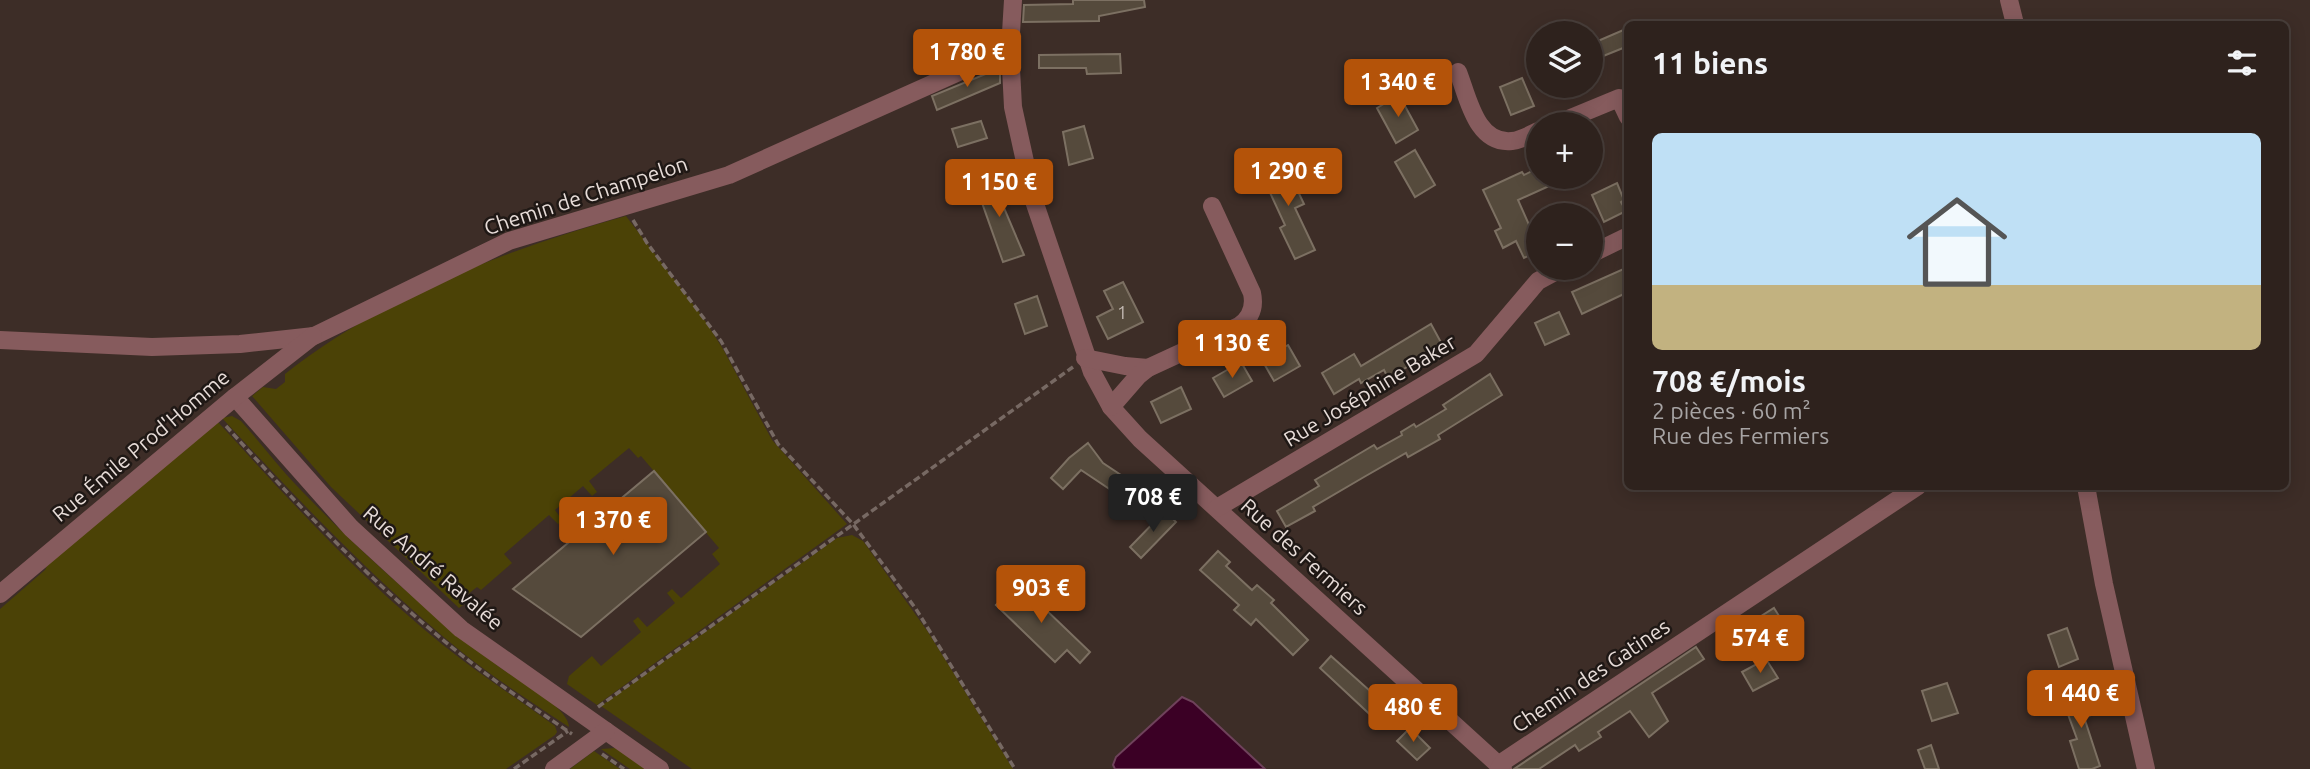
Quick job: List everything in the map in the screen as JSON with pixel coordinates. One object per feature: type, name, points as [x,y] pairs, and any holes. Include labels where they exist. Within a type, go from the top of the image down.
[{"type":"street","name":"Rue des Fermiers","points":[[1013,0],[1010,49],[1013,107],[1032,198],[1086,358],[1111,407],[1140,439],[1501,768]]},
{"type":"street","points":[[2009,0],[2014,21]]},
{"type":"street","name":"Chemin de Champelon","points":[[0,340],[152,347],[240,344],[314,336],[509,241],[729,175],[1010,49]]},
{"type":"street","points":[[1458,72],[1477,122],[1485,133],[1508,141],[1526,135]]},
{"type":"street","points":[[1585,112],[1619,98],[1624,109]]},
{"type":"street","points":[[1111,407],[1148,368],[1240,326],[1250,315],[1253,306],[1252,293],[1212,206]]},
{"type":"street","points":[[1603,248],[1624,238]]},
{"type":"street","name":"Rue Joséphine Baker","points":[[1217,508],[1476,354],[1540,280]]},
{"type":"street","name":"Rue Émile Prod'Homme","points":[[0,594],[235,397],[314,336]]},
{"type":"street","points":[[1086,358],[1148,368]]},
{"type":"street","name":"Rue André Ravalée","points":[[235,397],[351,528],[461,629],[660,769]]},
{"type":"street","name":"Chemin des Gatines","points":[[1501,768],[1504,761],[1912,490]]},
{"type":"street","points":[[2087,490],[2104,584],[2146,769]]},
{"type":"street","points":[[554,769],[606,731]]},
{"type":"path","points":[[626,206],[647,243],[721,341],[778,444],[853,524],[916,609],[1015,769]]},
{"type":"path","points":[[584,716],[1086,358]]},
{"type":"path","points":[[514,769],[568,731]]},
{"type":"shaded area","points":[[626,216],[702,316],[772,440],[847,524],[597,705],[567,684],[569,676],[592,656],[601,666],[641,632],[633,621],[638,617],[647,627],[675,603],[667,593],[672,589],[681,598],[720,564],[712,554],[719,548],[641,456],[638,458],[629,448],[589,481],[597,492],[592,496],[583,486],[555,510],[563,521],[558,524],[549,515],[504,554],[512,563],[481,590],[477,587],[463,598],[467,602],[459,608],[331,487],[252,396],[263,387],[276,389],[285,382],[285,374],[363,321],[447,278],[536,244]]},
{"type":"shaded area","points":[[232,416],[241,421],[296,485],[369,557],[471,645],[551,702],[567,719],[569,727],[476,663],[399,598],[309,510],[222,418]]},
{"type":"shaded area","points":[[217,421],[298,509],[383,593],[457,656],[555,726],[555,735],[506,769],[0,769],[0,609],[45,570],[51,558]]},
{"type":"shaded area","points":[[852,535],[863,541],[928,632],[1013,769],[692,769],[601,706],[837,538]]},
{"type":"shaded area","points":[[1182,697],[1193,702],[1265,769],[1115,769],[1113,765],[1116,757]]},
{"type":"shaded area","points":[[615,748],[652,769],[630,769],[601,749]]},
{"type":"shaded area","points":[[594,751],[620,769],[570,769]]},
{"type":"building","points":[[1073,0],[1144,0],[1145,7],[1099,16],[1099,21],[1023,22],[1024,5],[1073,4]]},
{"type":"building","points":[[1624,30],[1624,48],[1603,56],[1603,39]]},
{"type":"building","points":[[1120,54],[1121,73],[1087,74],[1086,68],[1039,68],[1039,55]]},
{"type":"building","points":[[1000,68],[1000,83],[937,110],[932,96]]},
{"type":"building","points":[[1522,78],[1526,98],[1531,98],[1534,106],[1511,115],[1500,87]]},
{"type":"building","points":[[1399,95],[1418,130],[1396,143],[1377,108]]},
{"type":"building","points":[[981,121],[987,138],[958,147],[952,129]]},
{"type":"building","points":[[1084,126],[1093,158],[1069,165],[1063,132]]},
{"type":"building","points":[[1415,150],[1435,185],[1415,197],[1395,162]]},
{"type":"building","points":[[1283,160],[1304,204],[1295,208],[1315,250],[1295,259],[1280,228],[1285,225],[1260,171]]},
{"type":"building","points":[[1522,172],[1526,174],[1526,189],[1542,189],[1518,200],[1526,218],[1524,258],[1516,241],[1503,248],[1495,231],[1501,228],[1483,190]]},
{"type":"building","points":[[997,175],[1004,195],[1000,196],[1004,208],[1024,255],[1003,262],[975,183]]},
{"type":"building","points":[[1617,183],[1624,200],[1621,202],[1624,212],[1604,222],[1603,203],[1596,203],[1592,195]]},
{"type":"building","points":[[1624,269],[1624,294],[1582,314],[1572,292]]},
{"type":"building","points":[[1123,282],[1143,322],[1108,339],[1097,317],[1113,309],[1104,291]]},
{"type":"building","points":[[1037,296],[1047,326],[1025,334],[1015,304]]},
{"type":"building","points":[[1559,312],[1569,334],[1545,345],[1535,323]]},
{"type":"building","points":[[1431,324],[1443,346],[1388,378],[1384,370],[1361,383],[1359,379],[1334,394],[1322,373],[1354,354],[1361,366]]},
{"type":"building","points":[[1288,345],[1300,366],[1274,381],[1262,360]]},
{"type":"building","points":[[1241,362],[1252,381],[1224,397],[1213,378]]},
{"type":"building","points":[[1490,374],[1502,395],[1438,435],[1440,439],[1408,457],[1406,453],[1313,507],[1315,511],[1286,527],[1277,511],[1319,486],[1315,480],[1374,445],[1377,449],[1402,435],[1401,432],[1414,424],[1416,427],[1446,409],[1443,405]]},
{"type":"building","points":[[1181,387],[1191,409],[1161,423],[1151,402]]},
{"type":"building","points":[[1088,443],[1103,463],[1136,485],[1126,500],[1081,470],[1063,489],[1051,478],[1069,458]]},
{"type":"building","points":[[654,471],[706,532],[581,637],[513,589]]},
{"type":"building","points":[[1165,511],[1176,522],[1141,558],[1130,547]]},
{"type":"building","points":[[1218,551],[1230,562],[1226,566],[1252,590],[1257,585],[1274,600],[1271,603],[1308,640],[1293,655],[1256,619],[1251,625],[1234,610],[1239,605],[1200,570]]},
{"type":"building","points":[[1018,583],[1090,652],[1080,663],[1067,650],[1055,662],[996,605]]},
{"type":"building","points":[[1774,608],[1786,627],[1760,644],[1747,625]]},
{"type":"building","points":[[2067,628],[2078,659],[2059,667],[2048,635]]},
{"type":"building","points":[[1696,647],[1704,659],[1652,693],[1668,721],[1649,737],[1630,711],[1598,732],[1601,737],[1579,751],[1575,745],[1539,769],[1514,769]]},
{"type":"building","points":[[1331,656],[1389,708],[1377,721],[1320,668]]},
{"type":"building","points":[[1766,659],[1778,678],[1753,691],[1742,672]]},
{"type":"building","points":[[1947,683],[1958,713],[1932,721],[1922,691]]},
{"type":"building","points":[[2081,688],[2091,715],[2084,717],[2100,766],[2092,769],[2079,769],[2070,741],[2077,739],[2061,695]]},
{"type":"building","points":[[1410,728],[1430,748],[1417,760],[1397,741]]},
{"type":"building","points":[[1931,745],[1939,769],[1925,769],[1918,750]]}]
